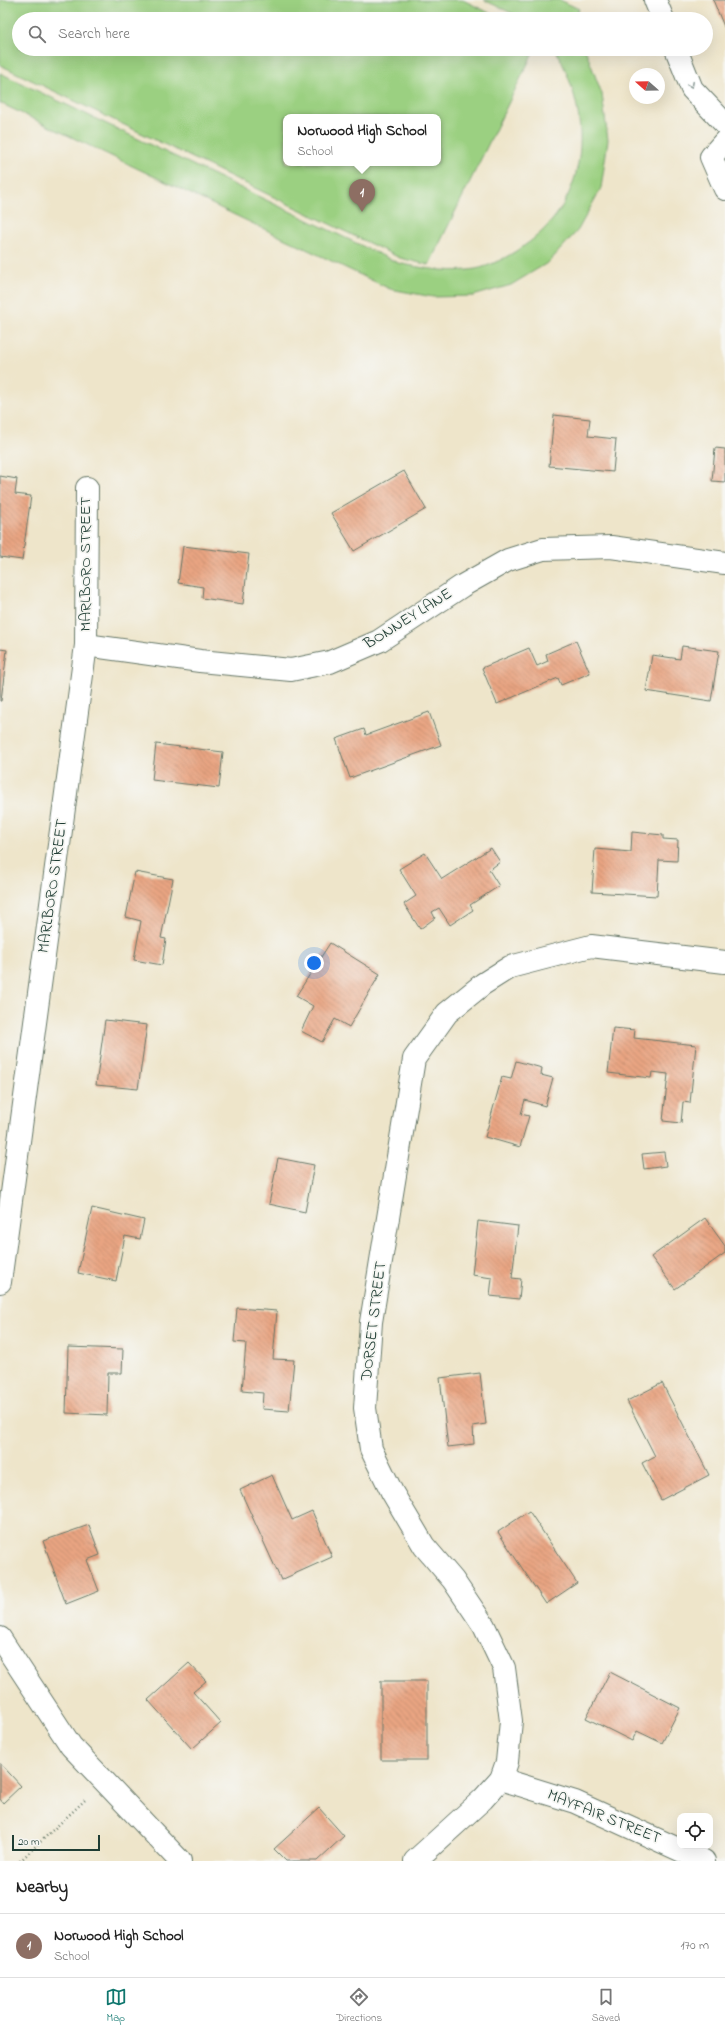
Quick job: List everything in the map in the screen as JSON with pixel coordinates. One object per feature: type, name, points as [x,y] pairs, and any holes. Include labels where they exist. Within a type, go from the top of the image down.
[{"type":"street","points":[[655,0],[660,12]]},
{"type":"street","points":[[679,56],[692,89],[725,124]]},
{"type":"street","points":[[725,141],[711,157],[725,189]]},
{"type":"street","name":"MARLBORO STREET","points":[[0,1282],[86,645],[87,488]]},
{"type":"street","name":"BONNEY LANE","points":[[86,645],[200,661],[291,670],[330,662],[379,641],[462,586],[508,560],[543,549],[611,547],[725,563]]},
{"type":"street","name":"DORSET STREET","points":[[415,1861],[483,1799],[501,1779],[507,1762],[511,1721],[504,1668],[484,1626],[453,1580],[424,1546],[392,1492],[371,1449],[365,1408],[371,1322],[414,1059],[447,1013],[483,984],[510,967],[591,946],[725,962]]},
{"type":"street","points":[[0,1638],[71,1746],[180,1861]]},
{"type":"street","name":"MAYFAIR STREET","points":[[501,1779],[575,1802],[704,1861]]},
{"type":"path","points":[[20,1861],[105,1781]]},
{"type":"green space","points":[[0,0],[463,0],[488,12],[12,12],[12,56],[532,56],[429,265],[400,258],[0,65]]},
{"type":"green space","points":[[484,0],[560,0],[579,9],[578,12],[509,12]]},
{"type":"green space","points":[[558,56],[588,56],[602,94],[608,140],[601,188],[578,230],[549,262],[511,285],[473,296],[433,297],[390,289],[0,103],[0,73],[398,263],[433,269],[468,270],[487,266],[505,258],[541,232],[559,210],[572,186],[579,160],[580,132],[576,104],[568,76]]},
{"type":"building","points":[[713,0],[725,0],[725,29]]},
{"type":"building","points":[[554,415],[590,419],[588,436],[616,439],[613,472],[549,466]]},
{"type":"building","points":[[715,448],[725,449],[725,482],[712,481]]},
{"type":"building","points":[[404,471],[426,509],[354,551],[331,513]]},
{"type":"building","points":[[0,476],[17,479],[15,494],[31,496],[22,560],[0,557]]},
{"type":"building","points":[[183,546],[249,554],[243,604],[202,598],[203,587],[178,583]]},
{"type":"building","points":[[576,641],[590,673],[561,685],[558,678],[497,704],[482,668],[529,648],[537,666],[548,661],[546,654]]},
{"type":"building","points":[[682,646],[719,651],[711,701],[646,691],[652,655],[680,659]]},
{"type":"building","points":[[0,649],[7,650],[1,701],[0,701]]},
{"type":"building","points":[[429,712],[441,745],[350,778],[336,739],[364,729],[366,735]]},
{"type":"building","points":[[156,744],[223,752],[219,788],[152,780]]},
{"type":"building","points":[[632,832],[663,835],[663,839],[678,840],[677,861],[659,860],[657,896],[592,892],[595,849],[631,852]]},
{"type":"building","points":[[491,848],[500,862],[489,870],[499,886],[470,905],[473,910],[450,925],[439,908],[432,912],[435,918],[420,929],[404,904],[416,896],[399,869],[425,853],[442,879]]},
{"type":"building","points":[[135,872],[173,879],[161,938],[166,939],[162,965],[134,960],[141,921],[126,917]]},
{"type":"building","points":[[330,943],[380,974],[349,1027],[335,1019],[322,1042],[301,1031],[313,1006],[296,996]]},
{"type":"building","points":[[105,1020],[147,1025],[138,1089],[96,1085]]},
{"type":"building","points":[[613,1028],[635,1030],[634,1038],[696,1045],[690,1103],[683,1102],[681,1123],[663,1121],[668,1074],[652,1072],[651,1078],[608,1073]]},
{"type":"building","points":[[516,1061],[542,1068],[541,1075],[553,1078],[545,1106],[525,1100],[521,1114],[529,1116],[520,1147],[485,1137],[502,1077],[511,1079]]},
{"type":"building","points":[[664,1152],[666,1166],[644,1169],[642,1154]]},
{"type":"building","points":[[278,1158],[314,1165],[305,1212],[269,1204]]},
{"type":"building","points":[[92,1208],[144,1220],[140,1239],[125,1236],[116,1281],[78,1273]]},
{"type":"building","points":[[705,1218],[725,1246],[725,1253],[675,1289],[651,1257]]},
{"type":"building","points":[[478,1221],[518,1226],[512,1278],[521,1279],[519,1299],[490,1296],[492,1278],[472,1275]]},
{"type":"building","points":[[237,1308],[277,1311],[273,1359],[294,1360],[289,1411],[262,1409],[263,1393],[242,1391],[246,1343],[234,1342]]},
{"type":"building","points":[[68,1347],[123,1349],[122,1373],[108,1373],[107,1415],[66,1413]]},
{"type":"building","points":[[480,1373],[486,1424],[473,1426],[474,1444],[448,1447],[440,1378]]},
{"type":"building","points":[[662,1383],[709,1475],[661,1500],[642,1463],[655,1456],[627,1401]]},
{"type":"building","points":[[272,1475],[292,1520],[312,1511],[332,1557],[281,1580],[240,1490]]},
{"type":"building","points":[[529,1511],[577,1583],[546,1604],[498,1532]]},
{"type":"building","points":[[89,1525],[100,1555],[87,1560],[99,1591],[66,1604],[43,1541]]},
{"type":"building","points":[[189,1663],[206,1681],[193,1692],[221,1723],[192,1749],[148,1700]]},
{"type":"building","points":[[610,1672],[680,1708],[662,1743],[637,1731],[632,1741],[586,1718]]},
{"type":"building","points":[[381,1681],[427,1681],[427,1760],[381,1760]]},
{"type":"building","points":[[0,1763],[21,1786],[3,1803],[0,1799]]},
{"type":"building","points":[[319,1808],[344,1836],[317,1861],[286,1861],[274,1849]]},
{"type":"place","name":"Norwood High School","points":[[362,212]]}]
